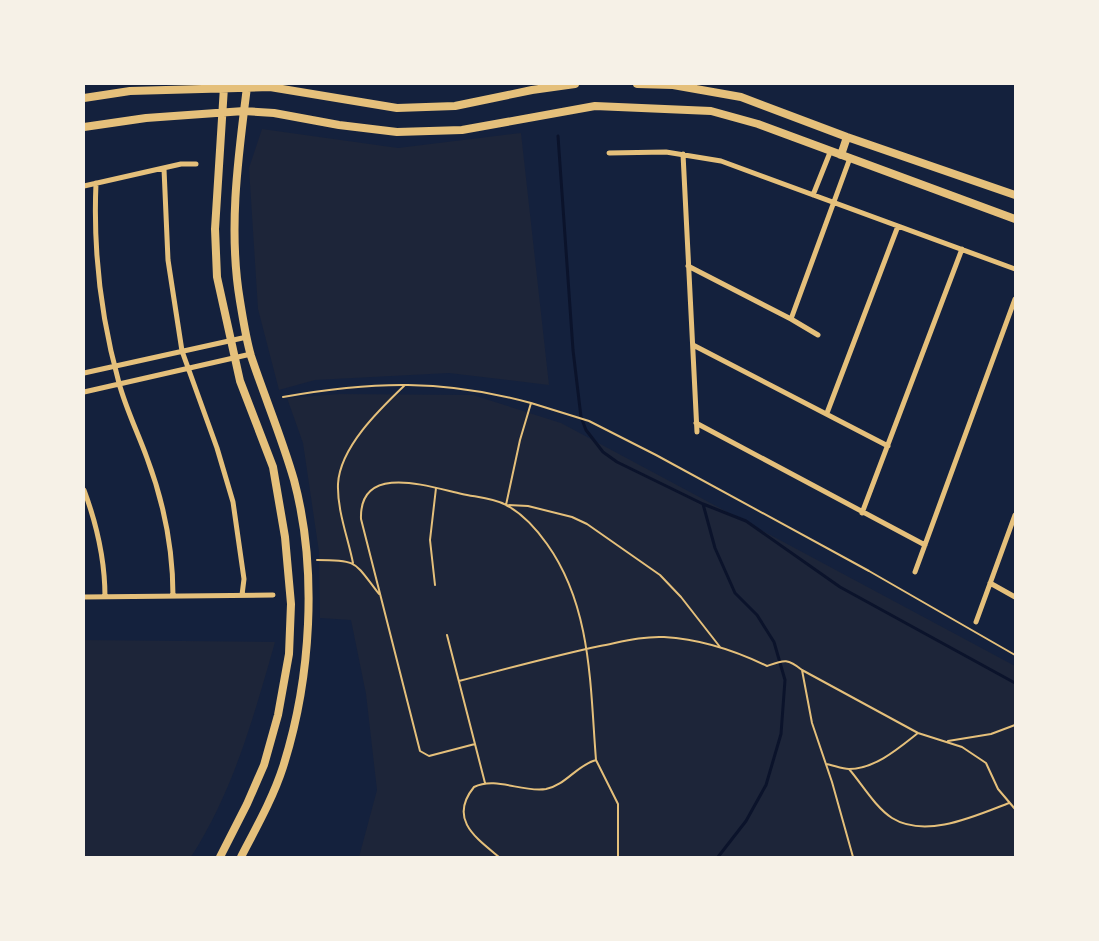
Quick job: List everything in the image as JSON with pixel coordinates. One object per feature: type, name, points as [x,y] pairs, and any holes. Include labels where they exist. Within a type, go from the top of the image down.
[{"type":"street","points":[[84,98],[130,91],[270,87],[397,108],[455,106],[532,90],[576,84]]},
{"type":"street","points":[[637,84],[673,86],[741,97],[847,137],[1015,195]]},
{"type":"street","points":[[220,857],[247,804],[260,772],[278,715],[289,654],[291,604],[285,537],[273,467],[240,381],[217,277],[215,229],[224,87]]},
{"type":"street","points":[[241,857],[282,768],[295,718],[305,658],[309,600],[305,543],[294,482],[251,354],[237,276],[235,232],[236,175],[247,87]]},
{"type":"street","points":[[84,127],[146,118],[244,111],[274,113],[339,125],[397,132],[462,130],[594,106],[712,111],[758,124],[831,150],[1015,219]]},
{"type":"street","points":[[841,155],[847,137]]},
{"type":"street","points":[[813,195],[831,150]]},
{"type":"street","points":[[609,153],[683,154],[721,161],[1015,269]]},
{"type":"street","points":[[683,154],[697,432]]},
{"type":"street","points":[[791,319],[850,158]]},
{"type":"street","points":[[84,186],[181,164],[196,164]]},
{"type":"street","points":[[164,169],[168,260],[182,351],[217,448],[233,502],[244,579],[242,596]]},
{"type":"street","points":[[96,183],[94,230],[97,269],[115,366],[119,384],[163,506],[170,542],[173,596]]},
{"type":"street","points":[[827,413],[898,226]]},
{"type":"street","points":[[862,513],[962,249]]},
{"type":"street","points":[[688,266],[818,335]]},
{"type":"street","points":[[915,572],[1015,299]]},
{"type":"street","points":[[84,373],[247,337]]},
{"type":"street","points":[[692,345],[888,446]]},
{"type":"street","points":[[84,392],[251,354]]},
{"type":"street","points":[[696,423],[925,545]]},
{"type":"street","points":[[84,490],[100,543],[105,575],[104,597]]},
{"type":"street","points":[[976,622],[1015,515]]},
{"type":"street","points":[[990,583],[1015,597]]},
{"type":"street","points":[[84,597],[273,595]]},
{"type":"path","points":[[380,596],[353,563],[339,500],[338,482],[355,441],[370,419],[406,383]]},
{"type":"path","points":[[283,396],[334,388],[406,383],[492,392],[561,412],[589,422],[656,455],[869,571],[1015,655]]},
{"type":"path","points":[[506,504],[520,440],[531,403]]},
{"type":"path","points":[[475,744],[429,756],[420,751],[361,519],[362,505],[374,488],[380,484],[411,483],[506,504],[528,506],[572,517],[587,524],[660,575],[681,597],[720,648]]},
{"type":"path","points":[[435,585],[430,540],[436,488]]},
{"type":"path","points":[[506,504],[535,530],[559,563],[572,588],[581,619],[586,649],[592,697],[596,760],[618,804],[618,857]]},
{"type":"path","points":[[317,560],[344,560],[353,563]]},
{"type":"path","points":[[447,635],[485,784]]},
{"type":"path","points":[[459,681],[637,638],[656,637],[720,648],[746,656],[767,666],[784,660],[792,662],[802,670],[918,732],[962,747],[986,763],[998,789],[1015,809]]},
{"type":"path","points":[[802,670],[812,723],[853,857]]},
{"type":"path","points":[[945,741],[991,734],[1015,725]]},
{"type":"path","points":[[826,764],[849,769],[878,760],[897,750],[918,732]]},
{"type":"path","points":[[499,857],[468,830],[465,820],[466,802],[469,793],[474,787],[485,784],[525,790],[549,788],[557,786],[587,764],[596,760]]},
{"type":"path","points":[[849,769],[891,817],[908,825],[927,826],[953,822],[1010,803]]},
{"type":"shaded area","points":[[262,129],[398,148],[521,133],[549,385],[449,373],[315,380],[279,390],[258,309],[249,168]]},
{"type":"shaded area","points":[[339,394],[473,395],[561,423],[1015,666],[1015,857],[359,857],[377,790],[366,694],[351,620],[320,618],[319,552],[303,443],[287,398]]},
{"type":"shaded area","points":[[84,640],[275,642],[241,753],[219,806],[191,857],[84,857]]},
{"type":"waterway","points":[[558,136],[573,350],[581,417],[586,430],[603,452],[617,462],[703,504],[715,548],[735,593],[757,615],[774,642],[785,680],[781,734],[766,785],[746,821],[718,857]]},
{"type":"waterway","points":[[703,504],[746,521],[840,587],[1015,683]]}]
